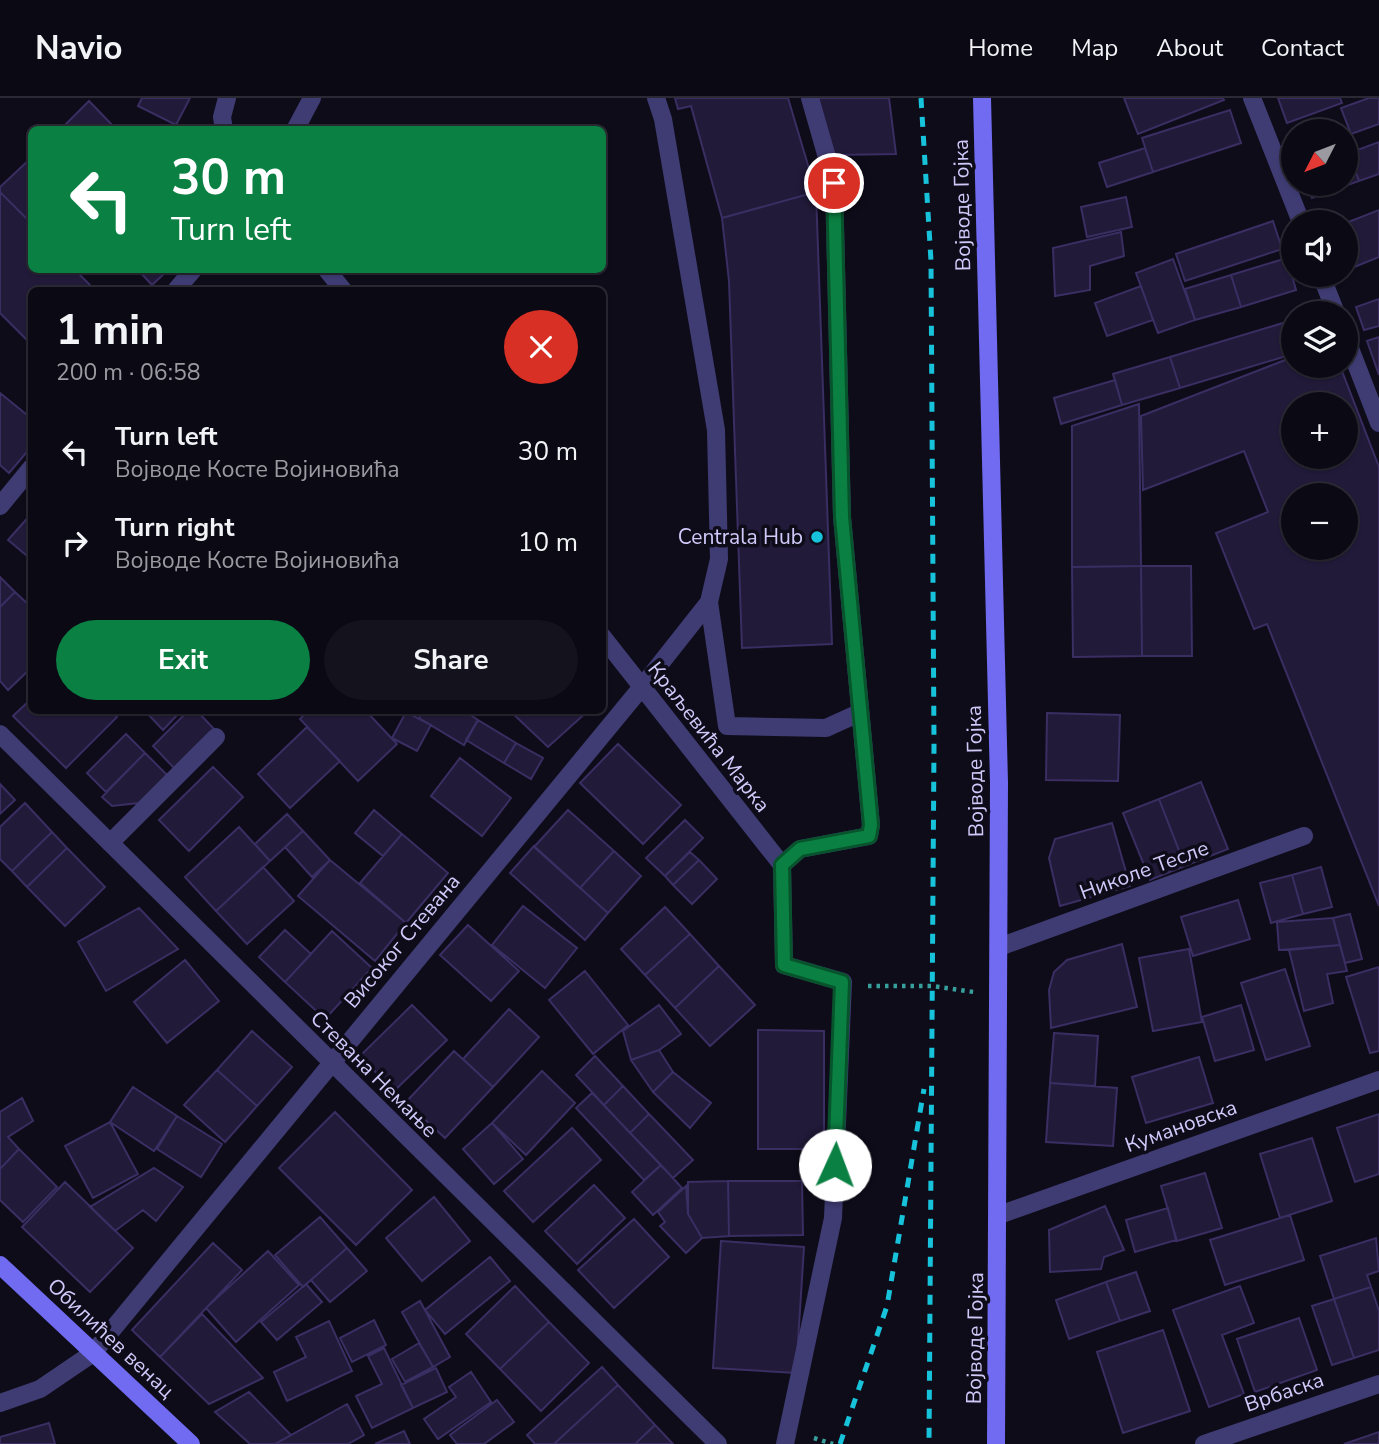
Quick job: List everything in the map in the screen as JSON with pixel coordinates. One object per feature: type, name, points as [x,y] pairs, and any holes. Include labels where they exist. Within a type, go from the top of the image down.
[{"type":"street","points":[[223,126],[222,117],[227,98]]},
{"type":"street","points":[[297,126],[312,98]]},
{"type":"street","points":[[656,98],[663,119],[716,430],[719,559],[709,602],[727,726],[826,728],[859,713]]},
{"type":"street","points":[[785,1444],[833,1218],[842,982],[784,965],[782,865],[800,849],[869,836],[871,825],[842,517],[834,183],[810,98]]},
{"type":"street","name":"Војводе Гојка","points":[[982,98],[999,770],[996,1444]]},
{"type":"street","points":[[1252,98],[1296,210]]},
{"type":"street","points":[[179,287],[190,273]]},
{"type":"street","points":[[329,273],[341,287]]},
{"type":"street","points":[[1358,369],[1379,423]]},
{"type":"street","points":[[0,506],[28,472]]},
{"type":"street","name":"Високог Стевана","points":[[0,1403],[40,1389],[93,1353],[709,602]]},
{"type":"street","name":"Краљевића Марка","points":[[606,641],[782,865]]},
{"type":"street","name":"Стевана Немање","points":[[0,734],[718,1444]]},
{"type":"street","points":[[110,844],[216,737]]},
{"type":"street","name":"Николе Тесле","points":[[999,947],[1304,836]]},
{"type":"street","name":"Кумановска","points":[[999,1215],[1379,1080]]},
{"type":"street","name":"Обилићев венац","points":[[0,1265],[191,1444]]},
{"type":"street","name":"Врбаска","points":[[1204,1444],[1379,1384]]},
{"type":"path","points":[[842,982],[879,988],[911,985],[965,989],[999,1000]]},
{"type":"building","points":[[142,98],[190,98],[176,125],[138,106]]},
{"type":"building","points":[[675,98],[788,98],[816,192],[722,218],[691,106],[678,109]]},
{"type":"building","points":[[817,98],[889,98],[896,154],[835,155]]},
{"type":"building","points":[[1124,98],[1223,98],[1224,100],[1138,134]]},
{"type":"building","points":[[1278,98],[1340,98],[1342,103],[1298,119],[1286,119]]},
{"type":"building","points":[[1369,98],[1379,98],[1379,124],[1358,132],[1358,119],[1345,119],[1341,108]]},
{"type":"building","points":[[89,101],[113,126],[64,126]]},
{"type":"building","points":[[1230,110],[1241,143],[1153,172],[1142,138]]},
{"type":"building","points":[[1379,142],[1379,174],[1359,181],[1358,150]]},
{"type":"building","points":[[1145,148],[1153,172],[1107,187],[1099,163]]},
{"type":"building","points":[[28,161],[28,220],[0,192],[0,187]]},
{"type":"building","points":[[0,192],[28,220],[28,273],[78,273],[92,287],[28,287],[28,341],[0,313]]},
{"type":"building","points":[[816,192],[832,644],[742,648],[729,281],[722,218]]},
{"type":"building","points":[[1126,197],[1132,227],[1087,237],[1081,207]]},
{"type":"building","points":[[1379,210],[1379,257],[1358,266],[1358,218]]},
{"type":"building","points":[[1273,221],[1281,246],[1281,249],[1185,281],[1176,254]]},
{"type":"building","points":[[1121,232],[1124,256],[1090,266],[1090,290],[1055,296],[1053,248]]},
{"type":"building","points":[[1173,259],[1195,320],[1158,333],[1136,273]]},
{"type":"building","points":[[1281,260],[1281,287],[1295,287],[1296,290],[1241,307],[1231,275]]},
{"type":"building","points":[[141,273],[165,273],[152,285]]},
{"type":"building","points":[[1231,275],[1241,307],[1195,320],[1185,289]]},
{"type":"building","points":[[1141,286],[1153,320],[1107,336],[1095,303]]},
{"type":"building","points":[[1379,299],[1379,326],[1364,330],[1358,306]]},
{"type":"building","points":[[1281,324],[1281,358],[1180,388],[1170,357]]},
{"type":"building","points":[[1379,337],[1379,375],[1367,341]]},
{"type":"building","points":[[1170,357],[1180,388],[1122,405],[1113,374]]},
{"type":"building","points":[[1281,362],[1281,378],[1345,378],[1350,392],[1281,392],[1281,469],[1358,469],[1358,413],[1379,467],[1379,906],[1267,624],[1254,629],[1216,533],[1268,512],[1244,451],[1143,490],[1141,416]]},
{"type":"building","points":[[1115,380],[1122,405],[1061,424],[1054,398]]},
{"type":"building","points":[[0,393],[28,416],[28,451],[9,473],[0,465]]},
{"type":"building","points":[[1139,404],[1141,566],[1072,567],[1072,426]]},
{"type":"building","points":[[28,518],[28,557],[8,540]]},
{"type":"building","points":[[1141,566],[1191,566],[1192,656],[1142,656]]},
{"type":"building","points":[[1141,566],[1142,656],[1073,657],[1072,567]]},
{"type":"building","points":[[0,577],[15,592],[0,607]]},
{"type":"building","points":[[15,592],[28,604],[28,671],[8,690],[0,681],[0,607]]},
{"type":"building","points":[[28,702],[28,714],[114,714],[117,717],[66,768],[13,716]]},
{"type":"building","points":[[1047,713],[1120,715],[1118,781],[1046,780]]},
{"type":"building","points":[[148,714],[178,714],[163,730]]},
{"type":"building","points":[[185,714],[200,714],[216,731],[176,770],[153,746]]},
{"type":"building","points":[[305,714],[369,714],[397,744],[358,781],[300,719]]},
{"type":"building","points":[[405,714],[431,725],[417,751],[392,738]]},
{"type":"building","points":[[421,714],[469,714],[478,720],[464,745],[419,718]]},
{"type":"building","points":[[513,714],[585,714],[548,747]]},
{"type":"building","points":[[478,720],[516,743],[504,763],[466,740]]},
{"type":"building","points":[[307,727],[340,761],[290,808],[258,774]]},
{"type":"building","points":[[126,734],[145,753],[106,792],[87,773]]},
{"type":"building","points":[[516,743],[543,758],[531,779],[504,763]]},
{"type":"building","points":[[618,744],[681,805],[643,844],[580,783]]},
{"type":"building","points":[[145,753],[167,775],[139,803],[112,806],[102,797]]},
{"type":"building","points":[[460,758],[511,798],[482,836],[431,796]]},
{"type":"building","points":[[213,767],[243,797],[189,851],[159,820]]},
{"type":"building","points":[[1201,782],[1228,849],[1185,866],[1159,799]]},
{"type":"building","points":[[0,784],[15,800],[0,814]]},
{"type":"building","points":[[1159,799],[1185,866],[1150,880],[1123,813]]},
{"type":"building","points":[[25,803],[52,832],[12,871],[0,859],[0,827]]},
{"type":"building","points":[[374,810],[402,834],[383,856],[355,833]]},
{"type":"building","points":[[568,810],[614,851],[580,888],[534,847]]},
{"type":"building","points":[[287,814],[303,831],[270,861],[255,844]]},
{"type":"building","points":[[685,820],[703,838],[665,876],[646,858]]},
{"type":"building","points":[[1112,823],[1130,886],[1060,906],[1049,858],[1055,839]]},
{"type":"building","points":[[239,827],[270,861],[216,911],[185,877]]},
{"type":"building","points":[[303,831],[330,860],[312,877],[285,847]]},
{"type":"building","points":[[52,832],[67,848],[27,887],[12,871]]},
{"type":"building","points":[[402,834],[448,873],[406,923],[360,883]]},
{"type":"building","points":[[534,846],[608,913],[585,940],[510,873]]},
{"type":"building","points":[[67,848],[105,887],[65,926],[27,887]]},
{"type":"building","points":[[614,851],[641,876],[608,913],[580,888]]},
{"type":"building","points":[[690,852],[699,860],[673,885],[665,876]]},
{"type":"building","points":[[330,860],[406,923],[375,961],[298,896]]},
{"type":"building","points":[[699,860],[717,879],[692,904],[673,885]]},
{"type":"building","points":[[263,867],[294,901],[247,944],[216,911]]},
{"type":"building","points":[[1321,867],[1332,907],[1303,914],[1292,875]]},
{"type":"building","points":[[1292,875],[1303,914],[1271,923],[1260,883]]},
{"type":"building","points":[[1238,900],[1250,939],[1193,956],[1181,917]]},
{"type":"building","points":[[523,906],[577,948],[545,988],[492,945]]},
{"type":"building","points":[[665,907],[690,934],[645,975],[621,949]]},
{"type":"building","points":[[139,908],[178,949],[106,991],[78,942]]},
{"type":"building","points":[[1350,914],[1362,959],[1345,963],[1333,918]]},
{"type":"building","points":[[1333,918],[1340,945],[1279,950],[1277,922]]},
{"type":"building","points":[[468,925],[519,971],[491,1001],[440,955]]},
{"type":"building","points":[[285,930],[311,954],[285,982],[259,957]]},
{"type":"building","points":[[332,931],[372,968],[325,1019],[285,982]]},
{"type":"building","points":[[690,934],[719,966],[675,1008],[645,975]]},
{"type":"building","points":[[1122,944],[1137,1007],[1051,1028],[1049,990],[1054,972],[1067,960]]},
{"type":"building","points":[[1340,945],[1347,971],[1327,974],[1333,1003],[1304,1011],[1289,950]]},
{"type":"building","points":[[1189,949],[1202,1022],[1153,1031],[1139,958]]},
{"type":"building","points":[[185,960],[219,1001],[167,1043],[134,1002]]},
{"type":"building","points":[[719,966],[755,1005],[710,1046],[675,1008]]},
{"type":"building","points":[[1379,967],[1379,1051],[1370,1053],[1346,977]]},
{"type":"building","points":[[1285,969],[1310,1046],[1266,1060],[1241,983]]},
{"type":"building","points":[[585,971],[628,1025],[593,1054],[549,1000]]},
{"type":"building","points":[[412,1005],[447,1040],[394,1091],[360,1056]]},
{"type":"building","points":[[659,1005],[681,1034],[659,1050],[631,1060],[623,1031]]},
{"type":"building","points":[[1241,1005],[1254,1050],[1215,1061],[1202,1017]]},
{"type":"building","points":[[509,1009],[539,1037],[493,1087],[463,1059]]},
{"type":"building","points":[[758,1030],[824,1031],[824,1149],[758,1149]]},
{"type":"building","points":[[252,1031],[292,1067],[257,1106],[217,1070]]},
{"type":"building","points":[[1054,1033],[1098,1036],[1095,1086],[1050,1083]]},
{"type":"building","points":[[659,1050],[673,1072],[653,1092],[631,1060]]},
{"type":"building","points":[[454,1051],[493,1087],[445,1138],[406,1102]]},
{"type":"building","points":[[595,1056],[623,1086],[604,1105],[576,1075]]},
{"type":"building","points":[[1199,1057],[1213,1103],[1146,1123],[1132,1077]]},
{"type":"building","points":[[217,1070],[257,1106],[225,1142],[184,1105]]},
{"type":"building","points":[[542,1071],[575,1103],[526,1155],[492,1123]]},
{"type":"building","points":[[673,1072],[711,1103],[690,1128],[653,1092]]},
{"type":"building","points":[[1050,1083],[1117,1088],[1113,1146],[1046,1142]]},
{"type":"building","points":[[623,1086],[649,1114],[630,1133],[604,1105]]},
{"type":"building","points":[[133,1087],[177,1116],[154,1151],[110,1122]]},
{"type":"building","points":[[592,1093],[661,1165],[644,1180],[576,1108]]},
{"type":"building","points":[[22,1098],[33,1121],[8,1137],[19,1149],[0,1169],[0,1112]]},
{"type":"building","points":[[335,1112],[412,1190],[356,1245],[279,1168]]},
{"type":"building","points":[[649,1114],[693,1160],[673,1178],[630,1133]]},
{"type":"building","points":[[1379,1114],[1379,1174],[1355,1182],[1337,1128]]},
{"type":"building","points":[[177,1116],[222,1144],[201,1177],[157,1149]]},
{"type":"building","points":[[110,1122],[138,1174],[93,1198],[65,1146]]},
{"type":"building","points":[[492,1123],[523,1159],[494,1184],[463,1149]]},
{"type":"building","points":[[572,1128],[601,1160],[533,1222],[504,1191]]},
{"type":"building","points":[[1312,1138],[1332,1201],[1280,1218],[1260,1154]]},
{"type":"building","points":[[19,1149],[57,1187],[23,1222],[0,1200],[0,1169]]},
{"type":"building","points":[[661,1165],[682,1188],[653,1215],[632,1192]]},
{"type":"building","points":[[154,1168],[183,1187],[156,1221],[143,1210],[115,1231],[90,1207]]},
{"type":"building","points":[[1205,1173],[1222,1228],[1177,1241],[1161,1186]]},
{"type":"building","points":[[728,1181],[802,1181],[803,1235],[729,1236]]},
{"type":"building","points":[[728,1181],[729,1236],[702,1238],[688,1214],[688,1182]]},
{"type":"building","points":[[65,1182],[133,1248],[90,1292],[22,1227]]},
{"type":"building","points":[[594,1185],[625,1218],[577,1264],[545,1231]]},
{"type":"building","points":[[686,1186],[688,1214],[702,1238],[686,1253],[660,1226],[665,1222],[658,1212]]},
{"type":"building","points":[[434,1197],[470,1241],[422,1281],[386,1238]]},
{"type":"building","points":[[1105,1206],[1124,1250],[1104,1257],[1101,1269],[1050,1272],[1049,1230]]},
{"type":"building","points":[[1168,1208],[1176,1240],[1135,1252],[1126,1220]]},
{"type":"building","points":[[1290,1215],[1304,1260],[1225,1285],[1210,1240]]},
{"type":"building","points":[[320,1217],[347,1248],[303,1287],[275,1255]]},
{"type":"building","points":[[634,1219],[669,1257],[614,1308],[578,1270]]},
{"type":"building","points":[[1376,1238],[1379,1271],[1367,1275],[1371,1287],[1334,1299],[1320,1256]]},
{"type":"building","points":[[721,1241],[804,1247],[796,1373],[713,1368]]},
{"type":"building","points":[[213,1243],[242,1270],[160,1357],[132,1330]]},
{"type":"building","points":[[347,1248],[367,1271],[330,1302],[311,1280]]},
{"type":"building","points":[[268,1251],[299,1285],[236,1342],[206,1308]]},
{"type":"building","points":[[490,1257],[510,1281],[445,1334],[425,1310]]},
{"type":"building","points":[[1136,1272],[1150,1311],[1120,1321],[1106,1282]]},
{"type":"building","points":[[1106,1282],[1120,1321],[1069,1339],[1056,1300]]},
{"type":"building","points":[[306,1284],[322,1302],[277,1340],[261,1322]]},
{"type":"building","points":[[515,1286],[549,1322],[500,1369],[466,1334]]},
{"type":"building","points":[[1240,1286],[1254,1323],[1222,1335],[1244,1394],[1209,1407],[1173,1310]]},
{"type":"building","points":[[1371,1287],[1379,1311],[1379,1350],[1354,1358],[1334,1299]]},
{"type":"building","points":[[1334,1299],[1354,1358],[1332,1365],[1312,1306]]},
{"type":"building","points":[[420,1301],[450,1357],[433,1367],[402,1312]]},
{"type":"building","points":[[202,1314],[263,1378],[209,1404],[160,1357]]},
{"type":"building","points":[[1299,1318],[1317,1370],[1255,1392],[1237,1339]]},
{"type":"building","points":[[374,1320],[386,1345],[352,1362],[340,1338]]},
{"type":"building","points":[[329,1321],[352,1371],[287,1401],[274,1372],[306,1357],[296,1337]]},
{"type":"building","points":[[549,1322],[589,1363],[541,1411],[500,1369]]},
{"type":"building","points":[[1163,1330],[1190,1411],[1123,1433],[1097,1352]]},
{"type":"building","points":[[419,1343],[433,1367],[405,1382],[392,1359]]},
{"type":"building","points":[[384,1348],[413,1408],[372,1428],[356,1396],[382,1384],[368,1356]]},
{"type":"building","points":[[602,1367],[618,1385],[554,1444],[535,1444],[527,1435]]},
{"type":"building","points":[[436,1368],[447,1392],[413,1408],[401,1385]]},
{"type":"building","points":[[471,1372],[491,1402],[438,1439],[424,1419],[456,1397],[449,1387]]},
{"type":"building","points":[[618,1385],[655,1425],[635,1444],[554,1444]]},
{"type":"building","points":[[249,1392],[291,1435],[275,1444],[250,1444],[215,1412]]},
{"type":"building","points":[[497,1400],[514,1422],[484,1444],[457,1444],[450,1435]]},
{"type":"building","points":[[347,1404],[364,1435],[348,1444],[275,1444]]},
{"type":"building","points":[[49,1423],[55,1444],[0,1444],[0,1437]]},
{"type":"building","points":[[655,1425],[673,1444],[635,1444]]},
{"type":"building","points":[[404,1431],[410,1444],[375,1444]]},
{"type":"building","points":[[1379,1432],[1379,1444],[1344,1444]]},
{"type":"railway","points":[[921,98],[931,261],[934,745],[929,1444]]},
{"type":"railway","points":[[840,1444],[887,1306],[924,1089]]},
{"type":"place","name":"Centrala Hub","points":[[817,537]]},
{"type":"route","points":[[834,183],[842,517],[871,825],[869,836],[800,849],[782,865],[784,965],[842,982],[835,1165]]}]
